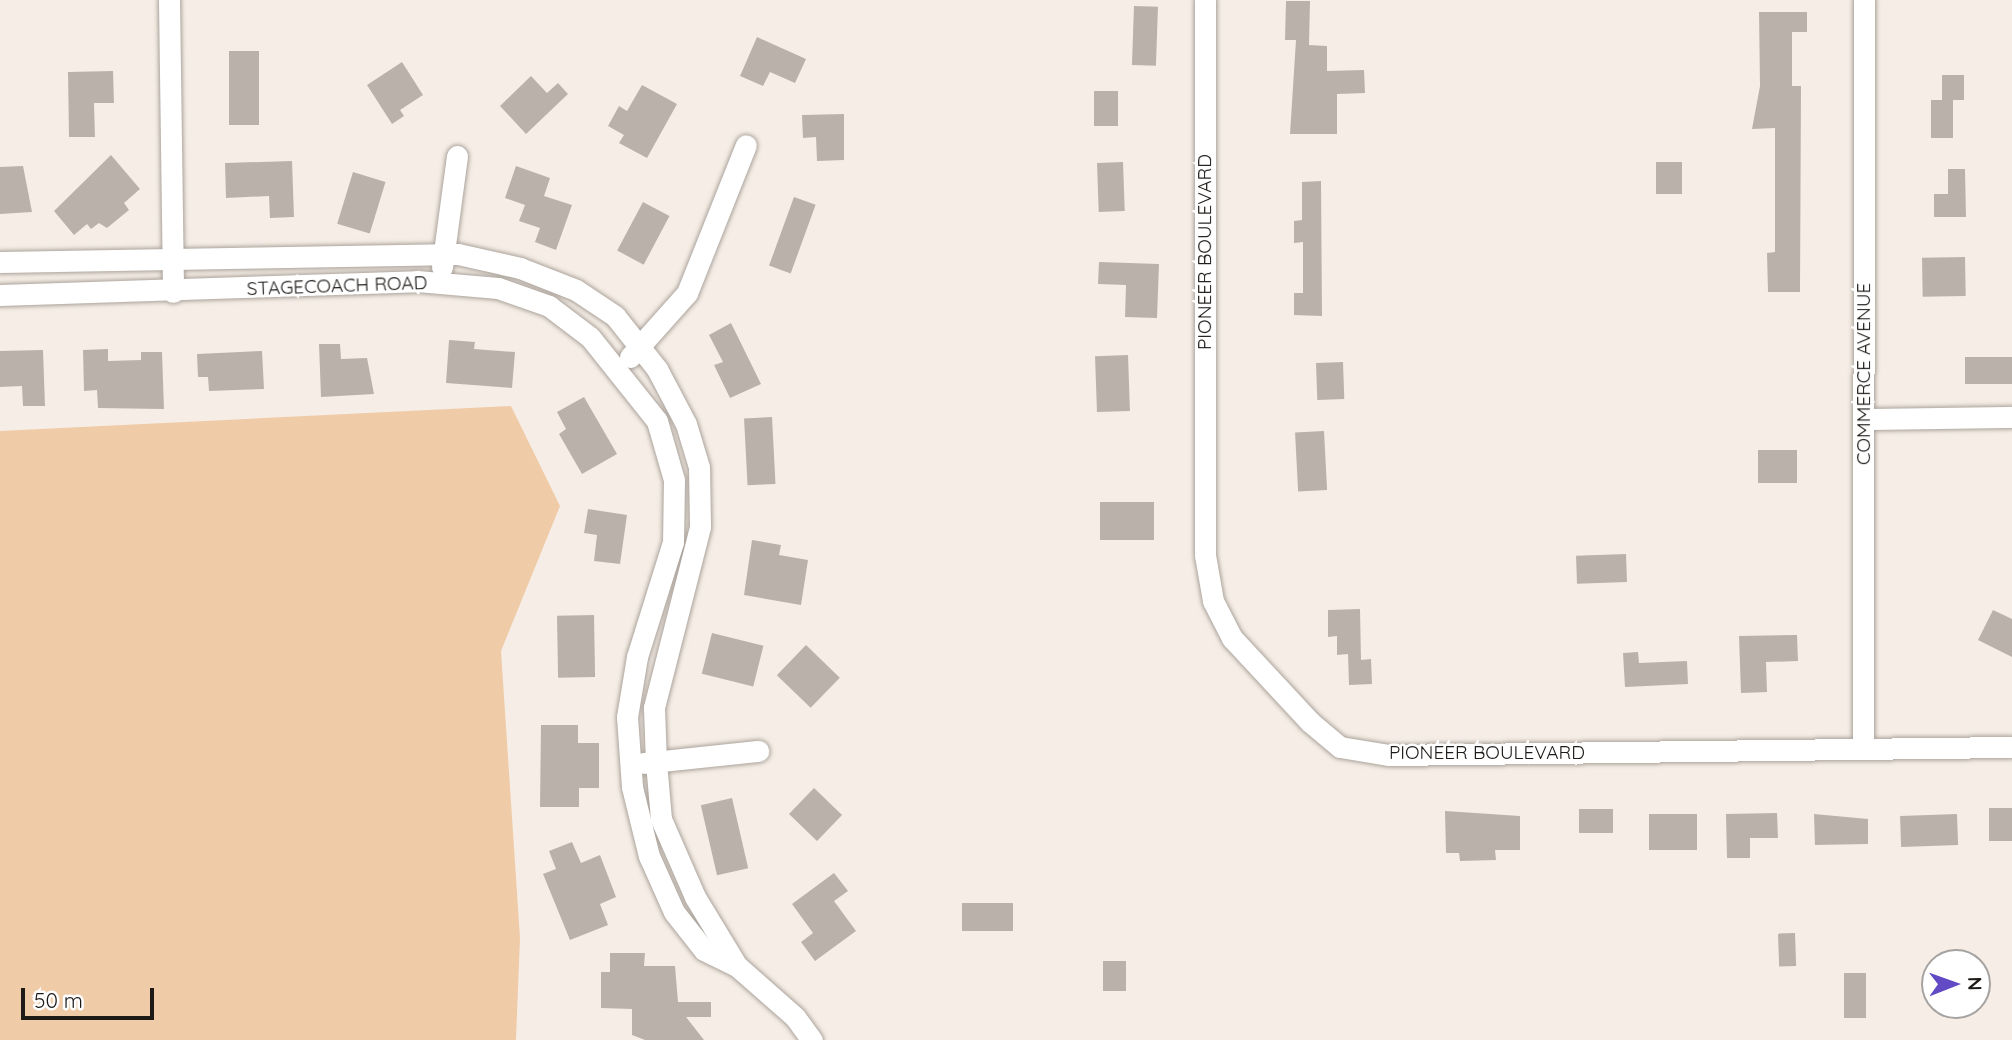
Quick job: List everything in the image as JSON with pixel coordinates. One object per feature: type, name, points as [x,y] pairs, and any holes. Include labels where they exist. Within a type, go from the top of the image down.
[{"type":"street","points":[[169,0],[173,292]]},
{"type":"street","name":"PIONEER BOULEVARD","points":[[1205,0],[1205,555],[1213,601],[1232,638],[1340,747],[1377,753],[2012,747]]},
{"type":"street","name":"COMMERCE AVENUE","points":[[1863,748],[1864,0]]},
{"type":"street","points":[[619,368],[687,293],[746,145]]},
{"type":"street","points":[[440,283],[457,156]]},
{"type":"street","name":"STAGECOACH ROAD","points":[[0,262],[443,254],[520,268],[576,290],[615,316],[639,347],[686,424],[699,467],[699,527],[686,599],[654,708],[656,762],[661,819],[695,897],[737,966]]},
{"type":"street","name":"STAGECOACH ROAD","points":[[0,295],[440,283],[498,288],[549,306],[590,337],[619,368],[657,421],[674,480],[673,542],[637,657],[627,717],[631,764],[649,856],[674,912],[704,950],[737,966],[795,1017],[812,1040]]},
{"type":"street","points":[[1864,419],[2012,417]]},
{"type":"street","points":[[631,764],[758,751]]},
{"type":"shaded area","points":[[511,406],[560,506],[501,651],[520,938],[516,1040],[0,1040],[0,431]]},
{"type":"building","points":[[1286,1],[1310,1],[1309,45],[1327,46],[1327,71],[1364,70],[1365,93],[1337,94],[1337,134],[1290,134],[1296,40],[1285,40]]},
{"type":"building","points":[[1134,6],[1158,7],[1156,66],[1132,65]]},
{"type":"building","points":[[1759,12],[1807,12],[1807,32],[1792,32],[1792,86],[1801,86],[1800,292],[1768,292],[1767,253],[1775,252],[1775,128],[1752,129],[1760,86]]},
{"type":"building","points":[[757,37],[806,59],[795,83],[770,72],[763,86],[740,76]]},
{"type":"building","points":[[229,51],[259,51],[259,125],[229,125]]},
{"type":"building","points":[[402,62],[423,95],[400,110],[404,116],[392,124],[367,85]]},
{"type":"building","points":[[113,71],[114,103],[94,103],[95,137],[69,137],[68,72]]},
{"type":"building","points":[[1942,75],[1964,75],[1964,100],[1942,100]]},
{"type":"building","points":[[531,76],[547,93],[558,83],[568,94],[526,134],[500,106]]},
{"type":"building","points":[[642,85],[677,104],[647,158],[619,143],[624,135],[608,126],[619,106],[627,111]]},
{"type":"building","points":[[1094,91],[1118,91],[1118,126],[1094,126]]},
{"type":"building","points":[[1931,100],[1953,100],[1953,138],[1931,138]]},
{"type":"building","points":[[844,114],[844,160],[817,161],[816,137],[803,138],[802,115]]},
{"type":"building","points":[[111,155],[140,189],[124,203],[129,210],[107,228],[99,223],[91,229],[87,224],[74,235],[54,211]]},
{"type":"building","points":[[292,161],[294,217],[270,218],[269,196],[226,198],[225,163]]},
{"type":"building","points":[[1123,162],[1125,211],[1099,212],[1097,163]]},
{"type":"building","points":[[1656,162],[1682,162],[1682,194],[1656,194]]},
{"type":"building","points":[[23,166],[32,212],[0,214],[0,167]]},
{"type":"building","points":[[516,166],[550,178],[544,196],[572,205],[556,250],[535,242],[540,228],[519,221],[525,205],[505,198]]},
{"type":"building","points":[[1948,169],[1965,169],[1966,217],[1934,217],[1934,194],[1948,194]]},
{"type":"building","points":[[353,172],[386,182],[370,234],[337,224]]},
{"type":"building","points":[[1321,181],[1322,316],[1294,315],[1294,293],[1303,293],[1303,242],[1294,243],[1294,221],[1302,220],[1302,182]]},
{"type":"building","points":[[794,197],[816,205],[791,273],[769,266]]},
{"type":"building","points":[[643,202],[669,216],[644,265],[617,251]]},
{"type":"building","points":[[1965,257],[1966,296],[1923,297],[1922,258]]},
{"type":"building","points":[[1099,262],[1159,264],[1157,318],[1125,317],[1126,285],[1098,284]]},
{"type":"building","points":[[731,323],[761,384],[730,398],[714,365],[723,362],[709,335]]},
{"type":"building","points":[[449,340],[475,342],[474,349],[515,352],[512,388],[446,383]]},
{"type":"building","points":[[319,344],[340,344],[341,359],[367,358],[374,394],[321,397]]},
{"type":"building","points":[[108,349],[108,361],[141,360],[141,352],[162,352],[164,409],[98,408],[97,390],[84,391],[83,350]]},
{"type":"building","points":[[43,350],[45,406],[23,406],[22,386],[0,387],[0,351]]},
{"type":"building","points":[[262,351],[264,389],[209,391],[208,377],[198,377],[197,354]]},
{"type":"building","points":[[1128,355],[1130,411],[1097,412],[1095,356]]},
{"type":"building","points":[[1965,357],[2012,357],[2012,384],[1965,384]]},
{"type":"building","points":[[1343,362],[1344,399],[1317,400],[1316,363]]},
{"type":"building","points":[[584,397],[617,454],[582,474],[559,434],[566,429],[557,412]]},
{"type":"building","points":[[772,417],[776,484],[748,485],[744,418]]},
{"type":"building","points":[[1324,431],[1327,490],[1298,491],[1295,433]]},
{"type":"building","points":[[1758,450],[1797,450],[1797,483],[1758,483]]},
{"type":"building","points":[[1100,502],[1154,502],[1154,540],[1100,540]]},
{"type":"building","points":[[588,509],[627,515],[620,564],[594,561],[597,535],[584,533]]},
{"type":"building","points":[[752,540],[781,545],[779,555],[808,560],[801,605],[744,595]]},
{"type":"building","points":[[1626,554],[1627,582],[1577,584],[1576,556]]},
{"type":"building","points":[[1360,609],[1361,660],[1371,659],[1372,684],[1349,685],[1348,654],[1337,655],[1337,636],[1328,637],[1328,610]]},
{"type":"building","points":[[1993,610],[2012,619],[2012,657],[1978,640]]},
{"type":"building","points":[[594,615],[595,677],[558,678],[557,616]]},
{"type":"building","points":[[712,633],[763,646],[753,687],[702,674]]},
{"type":"building","points":[[1797,635],[1798,661],[1766,662],[1767,692],[1741,693],[1739,636]]},
{"type":"building","points":[[806,645],[840,678],[811,708],[777,675]]},
{"type":"building","points":[[1638,652],[1639,663],[1687,661],[1688,684],[1625,687],[1623,653]]},
{"type":"building","points":[[541,725],[578,725],[578,743],[599,743],[599,788],[579,788],[579,807],[540,807]]},
{"type":"building","points":[[814,788],[842,815],[817,841],[789,814]]},
{"type":"building","points":[[732,798],[748,868],[717,875],[701,805]]},
{"type":"building","points":[[1989,808],[2012,808],[2012,841],[1989,841]]},
{"type":"building","points":[[1579,809],[1613,809],[1613,833],[1579,833]]},
{"type":"building","points":[[1445,811],[1520,816],[1520,850],[1495,850],[1496,860],[1460,861],[1459,853],[1446,853]]},
{"type":"building","points":[[1777,813],[1778,838],[1750,838],[1750,858],[1727,858],[1726,814]]},
{"type":"building","points":[[1649,814],[1697,814],[1697,850],[1649,850]]},
{"type":"building","points":[[1814,814],[1868,819],[1868,844],[1815,845]]},
{"type":"building","points":[[1957,814],[1958,845],[1901,847],[1900,816]]},
{"type":"building","points":[[572,842],[581,863],[600,855],[616,897],[600,904],[608,925],[570,940],[543,874],[556,869],[549,851]]},
{"type":"building","points":[[834,873],[848,891],[834,901],[856,931],[815,961],[801,942],[813,933],[792,904]]},
{"type":"building","points":[[962,903],[1013,903],[1013,931],[962,931]]},
{"type":"building","points":[[1795,933],[1796,966],[1779,967],[1778,934]]},
{"type":"building","points":[[610,953],[645,953],[644,966],[675,966],[678,1002],[711,1002],[711,1017],[686,1017],[704,1040],[645,1040],[632,1035],[632,1009],[601,1008],[601,972],[610,972]]},
{"type":"building","points":[[1103,961],[1126,961],[1126,991],[1103,991]]},
{"type":"building","points":[[1844,973],[1866,973],[1866,1018],[1844,1018]]}]
